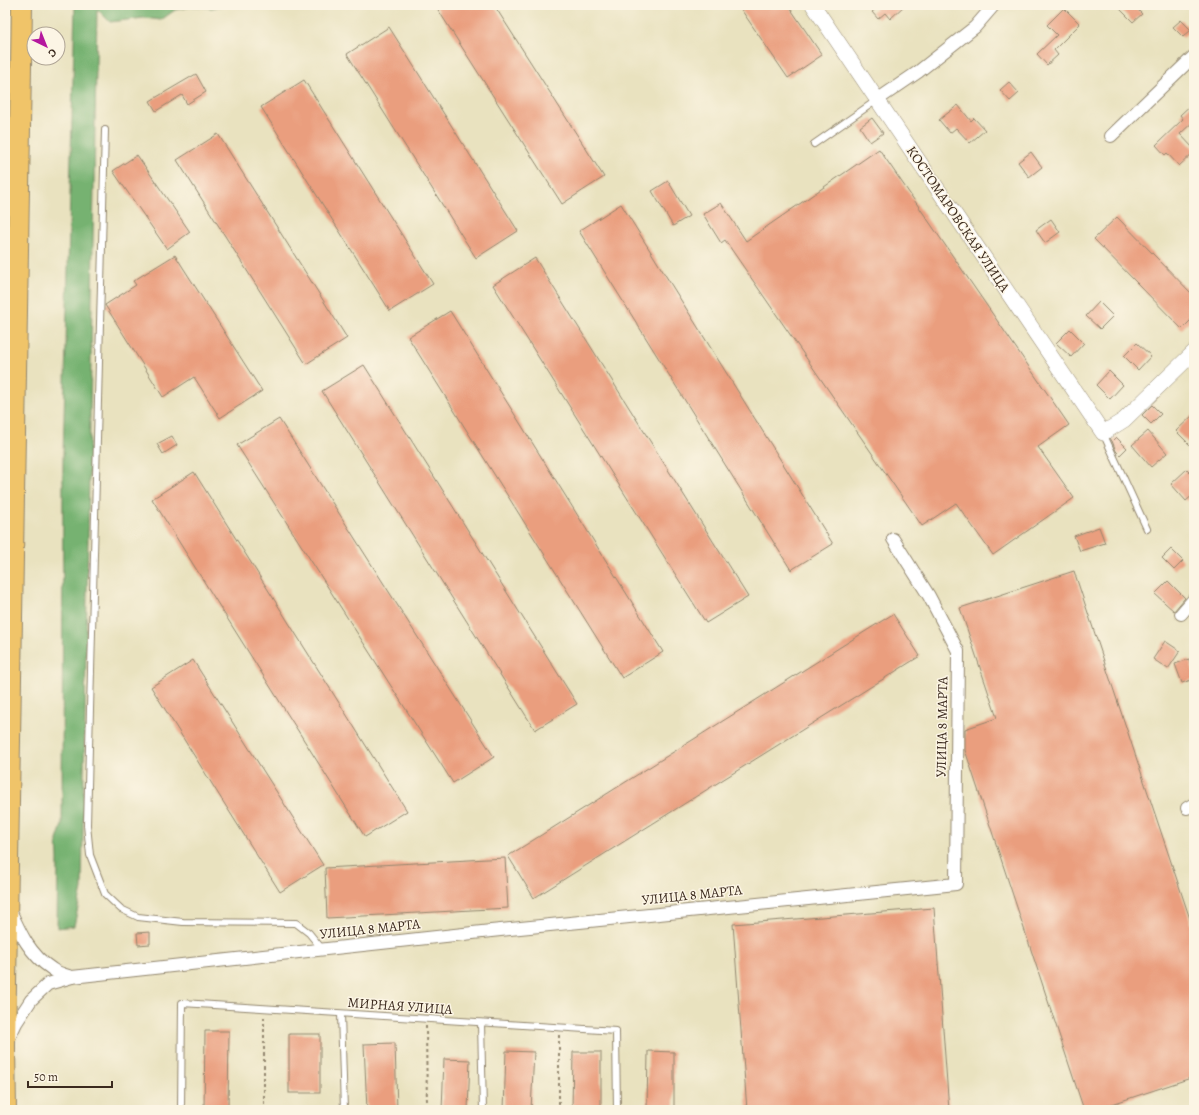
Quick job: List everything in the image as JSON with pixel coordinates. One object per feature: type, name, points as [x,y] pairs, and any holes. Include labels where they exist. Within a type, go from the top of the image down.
[{"type":"highway","points":[[6,1110],[5,1046],[22,5]]},
{"type":"street","name":"КОСТОМАРОВСКАЯ УЛИЦА","points":[[813,5],[1103,433]]},
{"type":"street","points":[[877,100],[918,72],[975,27],[994,5]]},
{"type":"street","points":[[1111,136],[1194,56]]},
{"type":"street","points":[[1103,433],[1124,420],[1194,352]]},
{"type":"street","name":"УЛИЦА 8 МАРТА","points":[[5,1046],[16,1023],[32,1000],[48,984],[72,977],[491,931],[956,884],[958,651],[929,596],[893,539]]},
{"type":"street","points":[[1181,614],[1194,599]]},
{"type":"street","name":"УЛИЦА 8 МАРТА","points":[[8,905],[23,938],[39,959],[53,970],[72,977]]},
{"type":"lane","points":[[814,144],[877,100]]},
{"type":"lane","points":[[105,130],[87,825],[90,855],[106,894],[121,909],[138,917],[183,922],[296,923],[309,933],[322,949]]},
{"type":"lane","points":[[1103,433],[1147,529]]},
{"type":"lane","name":"МИРНАЯ УЛИЦА","points":[[181,1110],[182,1004],[616,1031],[617,1110]]},
{"type":"lane","points":[[341,1014],[344,1110]]},
{"type":"lane","points":[[481,1023],[483,1110]]},
{"type":"path","points":[[264,1009],[264,1110]]},
{"type":"path","points":[[426,1019],[427,1110]]},
{"type":"path","points":[[559,1028],[559,1110]]},
{"type":"green space","points":[[75,5],[224,5],[212,8],[194,6],[175,10],[161,20],[144,18],[110,22],[97,9],[82,889],[74,926],[57,928],[57,840],[62,825],[63,456]]},
{"type":"building","points":[[435,5],[494,5],[604,177],[562,204]]},
{"type":"building","points":[[738,5],[788,5],[822,55],[788,78]]},
{"type":"building","points":[[877,5],[905,5],[890,19],[885,13],[878,19],[872,12],[879,6]]},
{"type":"building","points":[[1116,5],[1133,5],[1142,14],[1133,22]]},
{"type":"building","points":[[1064,8],[1080,24],[1054,50],[1058,55],[1047,65],[1037,54],[1057,35],[1047,25]]},
{"type":"building","points":[[1181,20],[1191,30],[1183,37],[1173,27]]},
{"type":"building","points":[[389,27],[518,231],[476,258],[347,54]]},
{"type":"building","points":[[196,74],[206,92],[187,104],[182,95],[156,111],[150,101]]},
{"type":"building","points":[[304,80],[433,284],[390,311],[261,107]]},
{"type":"building","points":[[1009,82],[1019,93],[1010,101],[1000,90]]},
{"type":"building","points":[[1194,102],[1194,121],[1180,134],[1194,149],[1194,152],[1179,166],[1167,153],[1165,155],[1156,145],[1183,119],[1180,115]]},
{"type":"building","points":[[958,105],[971,121],[974,118],[985,130],[970,143],[956,128],[950,133],[939,120]]},
{"type":"building","points":[[872,118],[883,133],[870,142],[860,127]]},
{"type":"building","points":[[218,134],[347,338],[306,364],[177,160]]},
{"type":"building","points":[[879,149],[1069,425],[1038,447],[1074,498],[993,555],[956,503],[922,526],[725,240],[721,243],[703,214],[721,203],[746,241]]},
{"type":"building","points":[[1031,152],[1042,167],[1029,177],[1018,162]]},
{"type":"building","points":[[137,155],[190,232],[167,249],[113,171]]},
{"type":"building","points":[[668,181],[689,216],[673,226],[652,191]]},
{"type":"building","points":[[621,204],[833,544],[791,570],[579,231]]},
{"type":"building","points":[[1117,217],[1194,296],[1194,317],[1182,329],[1094,239]]},
{"type":"building","points":[[1051,219],[1060,232],[1045,243],[1036,230]]},
{"type":"building","points":[[175,255],[262,391],[220,418],[194,377],[163,397],[105,305],[136,285],[133,281]]},
{"type":"building","points":[[535,258],[748,597],[706,623],[493,285]]},
{"type":"building","points":[[1099,302],[1113,316],[1100,329],[1086,316]]},
{"type":"building","points":[[450,311],[663,652],[622,678],[408,337]]},
{"type":"building","points":[[1070,329],[1084,343],[1071,357],[1056,343]]},
{"type":"building","points":[[1137,343],[1151,356],[1138,370],[1124,356]]},
{"type":"building","points":[[364,365],[577,704],[535,730],[322,391]]},
{"type":"building","points":[[1109,371],[1123,385],[1110,399],[1096,385]]},
{"type":"building","points":[[1152,405],[1161,414],[1151,424],[1142,415]]},
{"type":"building","points":[[1194,414],[1194,449],[1176,431]]},
{"type":"building","points":[[279,419],[494,757],[453,783],[237,445]]},
{"type":"building","points":[[1148,431],[1167,453],[1151,467],[1132,445]]},
{"type":"building","points":[[172,436],[177,445],[163,454],[157,444]]},
{"type":"building","points":[[1116,437],[1127,448],[1120,455],[1116,451],[1112,441]]},
{"type":"building","points":[[1187,469],[1194,476],[1194,494],[1186,501],[1171,484]]},
{"type":"building","points":[[194,472],[407,811],[365,837],[152,499]]},
{"type":"building","points":[[1099,527],[1105,543],[1080,551],[1074,536]]},
{"type":"building","points":[[1171,549],[1183,561],[1174,570],[1162,558]]},
{"type":"building","points":[[1074,571],[1194,931],[1194,1077],[1094,1110],[1084,1110],[965,750],[965,729],[997,718],[960,608]]},
{"type":"building","points":[[1168,581],[1185,598],[1174,611],[1155,594]]},
{"type":"building","points":[[893,614],[920,656],[534,898],[508,856]]},
{"type":"building","points":[[1165,641],[1180,651],[1168,669],[1153,659]]},
{"type":"building","points":[[1189,659],[1194,673],[1194,679],[1182,683],[1175,664]]},
{"type":"building","points":[[193,660],[323,865],[280,892],[151,687]]},
{"type":"building","points":[[505,858],[508,908],[327,918],[325,868]]},
{"type":"building","points":[[934,908],[949,1110],[747,1110],[733,924]]},
{"type":"building","points":[[150,932],[150,944],[138,945],[137,933]]},
{"type":"building","points":[[205,1031],[229,1031],[228,1110],[204,1110]]},
{"type":"building","points":[[289,1034],[320,1034],[320,1093],[289,1093]]},
{"type":"building","points":[[395,1043],[397,1110],[367,1110],[364,1044]]},
{"type":"building","points":[[506,1051],[534,1052],[531,1110],[504,1110]]},
{"type":"building","points":[[648,1051],[674,1052],[674,1110],[647,1110]]},
{"type":"building","points":[[573,1052],[601,1052],[601,1110],[572,1110]]},
{"type":"building","points":[[444,1059],[470,1060],[468,1110],[442,1110]]}]
